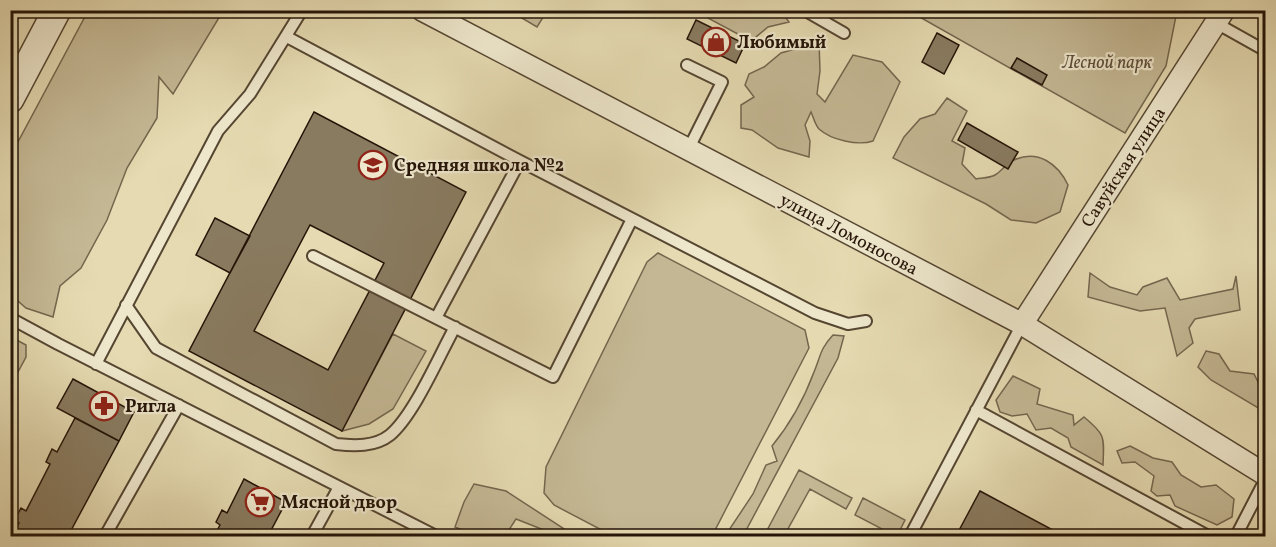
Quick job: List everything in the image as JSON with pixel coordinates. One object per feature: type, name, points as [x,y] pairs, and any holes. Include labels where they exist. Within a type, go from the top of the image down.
[{"type":"street","points":[[10,99],[57,10]]},
{"type":"street","name":"улица Ломоносова","points":[[422,10],[1022,324],[1266,477]]},
{"type":"street","name":"Савуйская улица","points":[[1022,324],[1220,17]]},
{"type":"lane","points":[[96,363],[218,131],[250,94],[302,10]]},
{"type":"lane","points":[[804,10],[844,33]]},
{"type":"lane","points":[[1220,17],[1266,51]]},
{"type":"lane","points":[[287,37],[520,161],[815,313],[848,324],[866,321]]},
{"type":"lane","points":[[687,65],[722,82],[688,150]]},
{"type":"lane","points":[[436,318],[520,161]]},
{"type":"lane","points":[[313,256],[553,377],[632,219]]},
{"type":"lane","points":[[126,305],[156,348],[336,444],[362,446],[389,436],[408,415],[454,327]]},
{"type":"lane","points":[[10,318],[436,537]]},
{"type":"lane","points":[[910,537],[1022,324]]},
{"type":"lane","points":[[105,537],[179,405]]},
{"type":"lane","points":[[976,410],[1208,537]]},
{"type":"lane","points":[[1236,537],[1266,477]]},
{"type":"lane","points":[[312,537],[339,487]]},
{"type":"green space","points":[[88,11],[223,11],[173,94],[159,77],[157,118],[127,168],[107,220],[81,268],[60,286],[53,317],[26,308],[11,295],[11,155]]},
{"type":"green space","points":[[510,11],[547,11],[537,27]]},
{"type":"green space","points":[[706,11],[781,11],[789,22],[768,27],[751,41],[704,16]]},
{"type":"green space","name":"Лесной парк","points":[[909,11],[1177,11],[1166,66],[1125,133]]},
{"type":"green space","points":[[819,42],[820,71],[817,94],[825,102],[853,55],[882,62],[900,82],[873,141],[852,142],[830,136],[818,127],[811,112],[805,125],[810,141],[809,157],[778,148],[752,130],[741,128],[741,105],[754,97],[745,85],[749,74],[764,67],[781,53]]},
{"type":"green space","points":[[947,98],[967,111],[952,141],[965,148],[962,164],[976,179],[995,175],[1009,163],[1023,157],[1039,158],[1053,165],[1068,185],[1060,212],[1036,223],[1011,220],[986,204],[893,158],[904,137],[920,119],[935,114]]},
{"type":"green space","points":[[658,253],[805,330],[809,348],[712,536],[613,536],[554,505],[544,493],[546,467],[647,262]]},
{"type":"green space","points":[[1090,273],[1110,287],[1137,295],[1143,287],[1167,278],[1180,300],[1233,289],[1236,276],[1240,310],[1195,319],[1189,328],[1193,343],[1177,356],[1165,308],[1140,311],[1088,297]]},
{"type":"green space","points":[[1265,277],[1265,340],[1261,310],[1262,279]]},
{"type":"green space","points":[[393,334],[426,351],[393,409],[369,424],[342,431]]},
{"type":"green space","points":[[833,335],[844,336],[838,358],[743,536],[725,536],[753,494],[766,465],[777,461],[772,446],[796,411],[823,348]]},
{"type":"green space","points":[[11,337],[26,345],[26,357],[11,385]]},
{"type":"green space","points":[[1206,351],[1219,354],[1230,371],[1254,374],[1265,396],[1265,412],[1211,380],[1198,367]]},
{"type":"green space","points":[[1013,376],[1040,389],[1037,404],[1073,415],[1074,425],[1084,417],[1096,428],[1103,442],[1103,465],[1071,447],[1068,438],[1051,428],[1036,430],[1027,414],[1012,416],[1000,412],[996,400]]},
{"type":"green space","points":[[1130,446],[1153,458],[1172,462],[1181,475],[1201,487],[1216,485],[1234,499],[1232,517],[1217,525],[1175,506],[1170,495],[1157,496],[1151,491],[1154,476],[1135,462],[1122,463],[1117,451]]},
{"type":"green space","points":[[799,470],[852,498],[846,509],[810,489],[784,536],[764,536]]},
{"type":"green space","points":[[474,484],[506,491],[575,536],[559,536],[516,519],[505,536],[477,536],[455,527],[464,502]]},
{"type":"green space","points":[[863,498],[905,520],[897,536],[886,536],[888,532],[855,515]]},
{"type":"building","name":"Любимый","points":[[696,20],[745,44],[736,63],[687,39]]},
{"type":"building","points":[[937,33],[959,45],[944,74],[922,62]]},
{"type":"building","points":[[1017,58],[1047,75],[1042,85],[1011,68]]},
{"type":"building","points":[[314,112],[466,192],[342,431],[189,351]],"holes":[[[310,225],[384,263],[328,370],[254,331]]]},
{"type":"building","points":[[967,123],[1018,152],[1008,169],[958,140]]},
{"type":"building","points":[[215,218],[250,236],[230,273],[196,255]]},
{"type":"building","points":[[73,379],[134,412],[119,441],[57,408]]},
{"type":"building","points":[[75,418],[119,441],[68,536],[12,536],[19,523],[14,521],[21,508],[26,511],[50,464],[46,462],[52,449],[57,452]]},
{"type":"building","points":[[244,479],[286,502],[268,536],[214,536],[220,525],[216,522],[222,510],[227,513]]},
{"type":"building","points":[[980,491],[1064,536],[956,536]]},
{"type":"place","name":"Любимый","points":[[716,42]]},
{"type":"place","name":"Средняя школа №2","points":[[373,165]]},
{"type":"place","name":"Ригла","points":[[104,406]]},
{"type":"place","name":"Мясной двор","points":[[260,502]]}]
